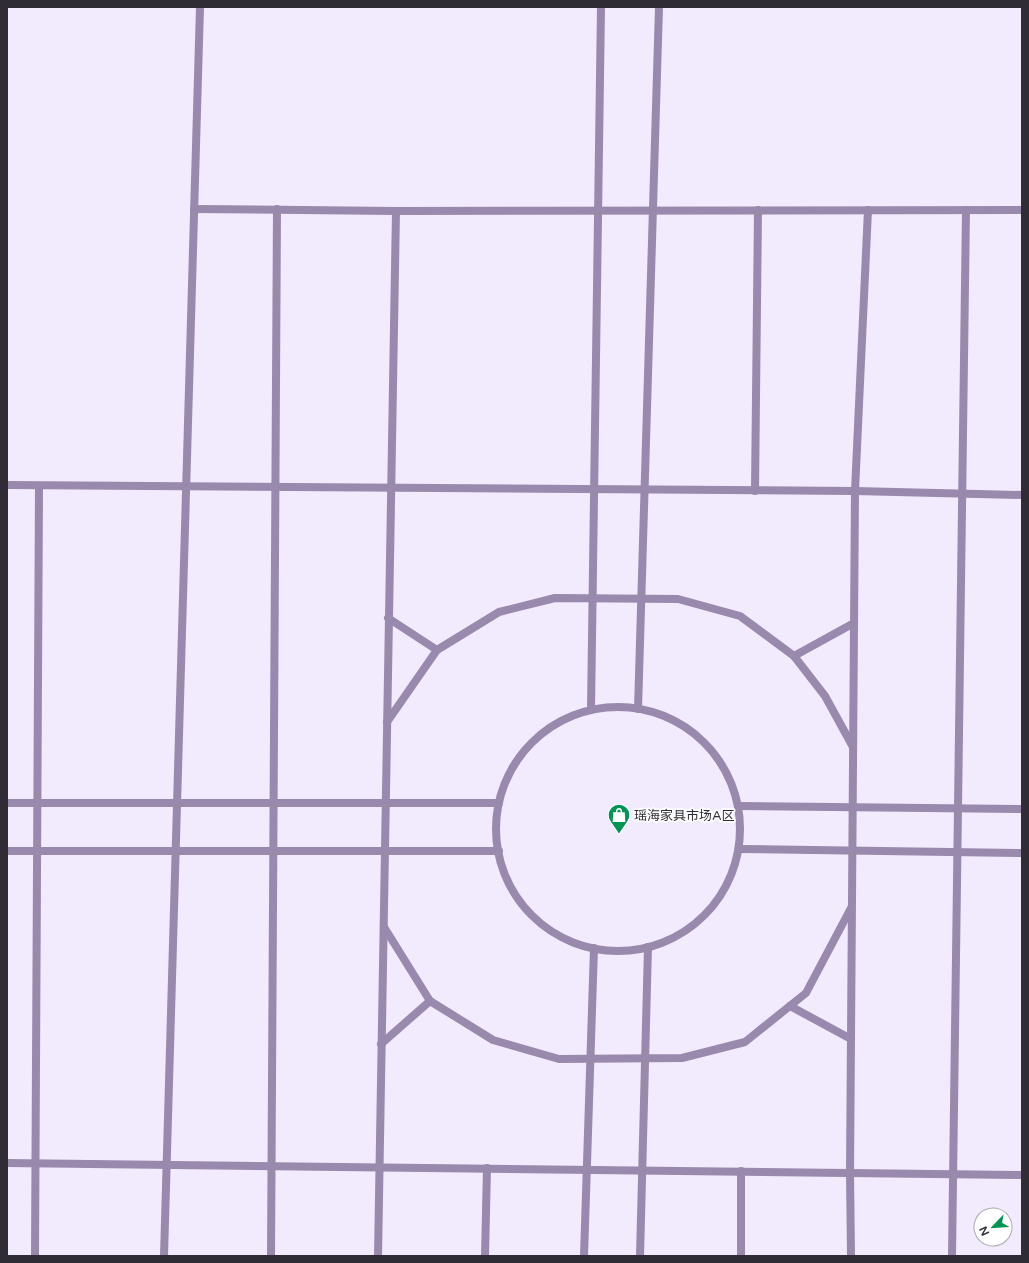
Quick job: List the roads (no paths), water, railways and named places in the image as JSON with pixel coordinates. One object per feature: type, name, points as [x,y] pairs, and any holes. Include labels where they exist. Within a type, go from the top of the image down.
[{"type":"street","points":[[164,1256],[200,7]]},
{"type":"street","points":[[591,709],[601,7]]},
{"type":"street","points":[[638,708],[659,7]]},
{"type":"street","points":[[194,209],[396,211],[598,209],[1022,210]]},
{"type":"street","points":[[271,1256],[277,209]]},
{"type":"street","points":[[755,491],[758,210]]},
{"type":"street","points":[[851,1256],[850,1173],[855,492],[868,210]]},
{"type":"street","points":[[952,1256],[966,210]]},
{"type":"street","points":[[378,1256],[396,211]]},
{"type":"street","points":[[7,486],[645,490],[962,493],[1022,495]]},
{"type":"street","points":[[35,1256],[39,486]]},
{"type":"street","points":[[387,722],[437,650],[499,612],[555,598],[678,599],[740,616],[794,656],[825,696],[854,749]]},
{"type":"street","points":[[388,618],[437,650]]},
{"type":"street","points":[[794,656],[854,623]]},
{"type":"street","points":[[617,705],[659,712],[697,733],[724,766],[740,806],[740,849],[726,890],[699,923],[662,944],[620,952],[582,946],[547,929],[520,902],[502,868],[495,830],[501,791],[518,757],[545,729],[579,711],[591,709],[617,705]]},
{"type":"street","points":[[7,803],[499,803]]},
{"type":"street","points":[[740,806],[1022,809]]},
{"type":"street","points":[[740,849],[1022,853]]},
{"type":"street","points":[[7,851],[499,851]]},
{"type":"street","points":[[383,926],[430,1001],[493,1040],[558,1059],[682,1058],[745,1042],[806,993],[852,907]]},
{"type":"street","points":[[640,1256],[648,947]]},
{"type":"street","points":[[584,1256],[594,948]]},
{"type":"street","points":[[381,1044],[430,1001]]},
{"type":"street","points":[[790,1006],[852,1039]]},
{"type":"street","points":[[7,1163],[1022,1175]]},
{"type":"street","points":[[484,1256],[487,1168]]},
{"type":"street","points":[[741,1171],[741,1256]]},
{"type":"place","name":"瑶海家具市场A区","points":[[619,834]]}]
